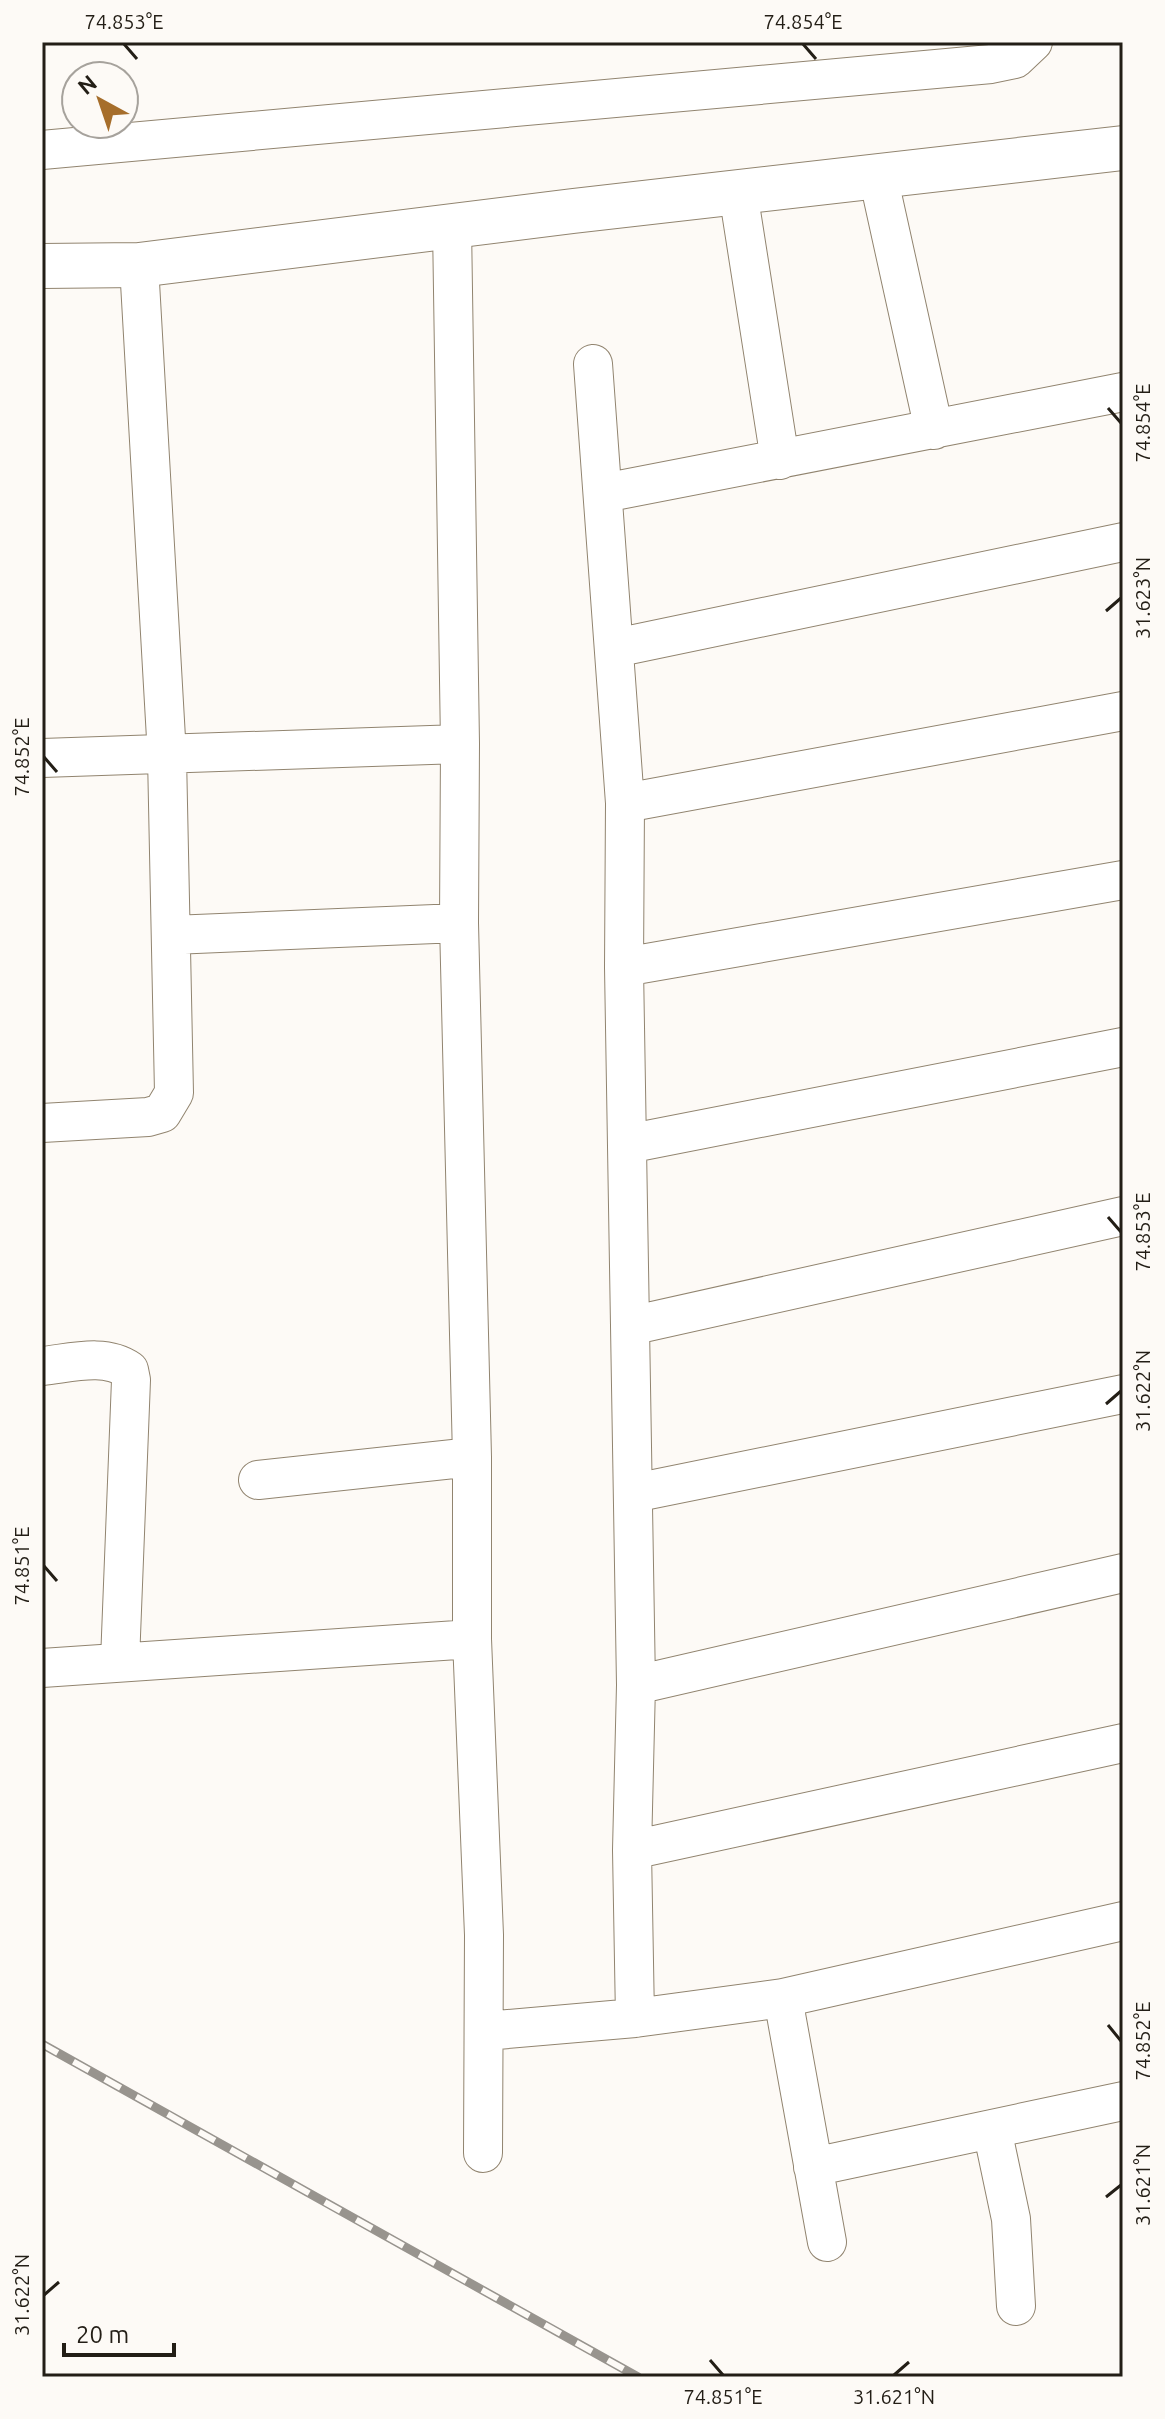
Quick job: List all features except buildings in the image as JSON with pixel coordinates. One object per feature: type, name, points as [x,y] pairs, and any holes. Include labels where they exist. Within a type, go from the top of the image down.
[{"type":"main road","points":[[42,266],[139,265],[1123,148]]},
{"type":"street","points":[[42,150],[991,64],[1015,59],[1033,42]]},
{"type":"street","points":[[878,176],[934,430]]},
{"type":"street","points":[[738,192],[780,460]]},
{"type":"street","points":[[452,226],[460,744],[459,923],[472,1457],[472,1639],[484,1935],[483,2153]]},
{"type":"street","points":[[42,1123],[148,1117],[162,1113],[174,1093],[167,756],[139,265]]},
{"type":"street","points":[[593,364],[625,803],[624,967],[636,1685],[632,1850],[635,2018]]},
{"type":"street","points":[[604,493],[1123,392]]},
{"type":"street","points":[[615,648],[1123,542]]},
{"type":"street","points":[[625,803],[1123,711]]},
{"type":"street","points":[[42,758],[460,744]]},
{"type":"street","points":[[624,967],[1123,880]]},
{"type":"street","points":[[172,935],[459,923]]},
{"type":"street","points":[[627,1144],[1123,1047]]},
{"type":"street","points":[[630,1326],[1123,1216]]},
{"type":"street","points":[[42,1366],[105,1360],[129,1370],[120,1661]]},
{"type":"street","points":[[634,1493],[1123,1394]]},
{"type":"street","points":[[258,1480],[472,1457]]},
{"type":"street","points":[[636,1685],[1123,1573]]},
{"type":"street","points":[[42,1668],[472,1639]]},
{"type":"street","points":[[632,1850],[1123,1743]]},
{"type":"street","points":[[485,2031],[635,2018],[783,1998],[1123,1921]]},
{"type":"street","points":[[783,1998],[827,2242]]},
{"type":"street","points":[[813,2167],[1123,2101]]},
{"type":"street","points":[[992,2129],[1011,2219],[1016,2306]]},
{"type":"railway","points":[[42,2044],[638,2377]]}]
